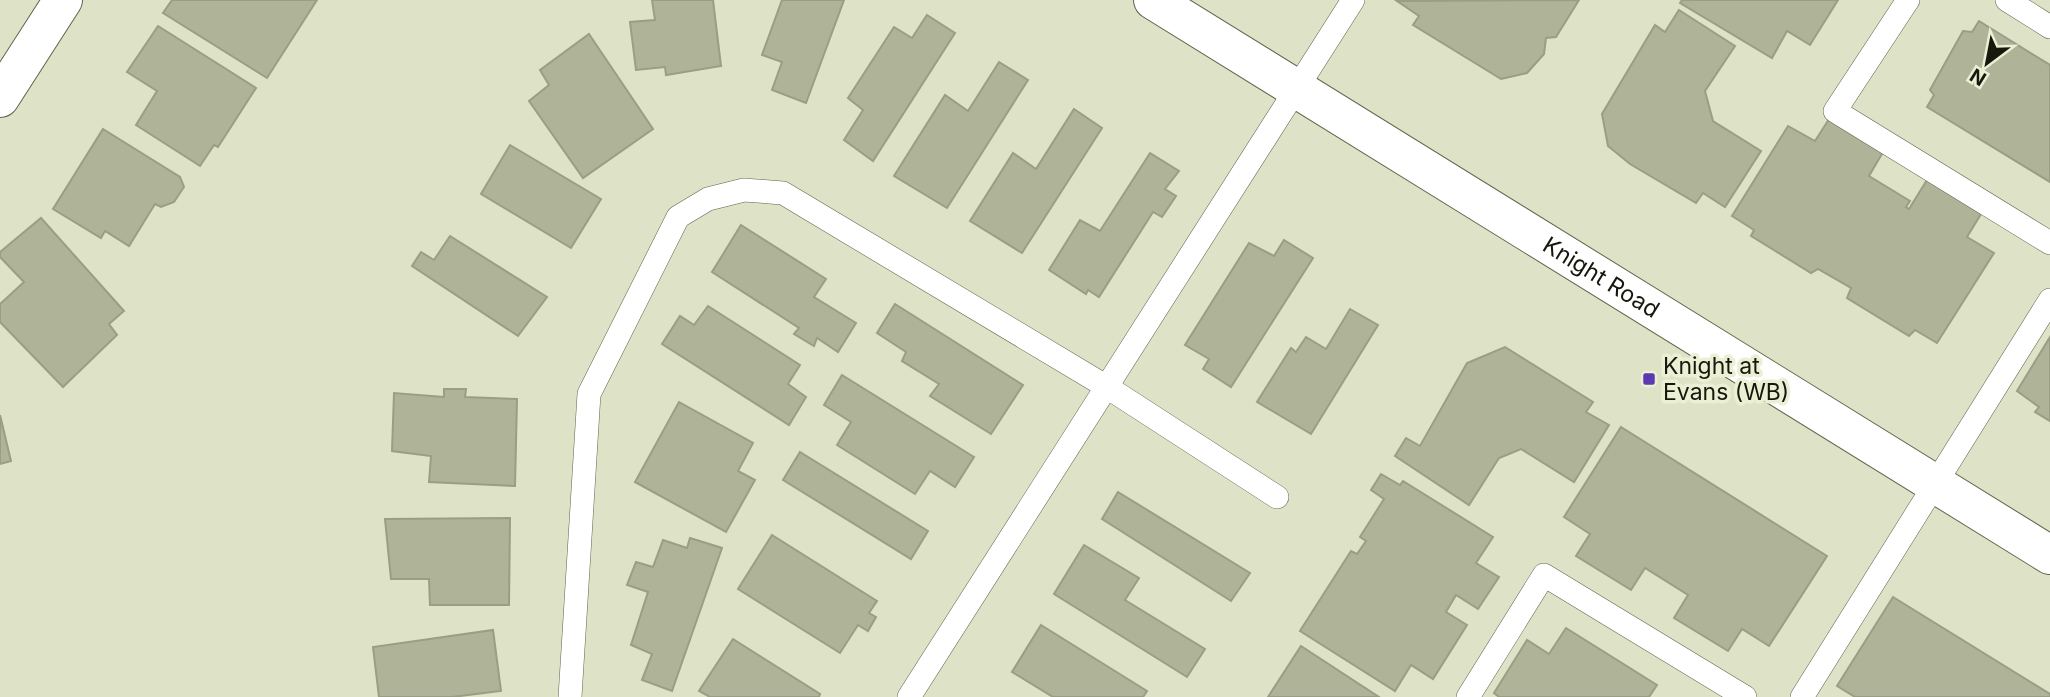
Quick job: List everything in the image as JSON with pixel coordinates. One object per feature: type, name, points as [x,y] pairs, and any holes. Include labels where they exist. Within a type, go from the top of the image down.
[{"type":"street","points":[[0,97],[63,0]]},
{"type":"street","name":"Knight Road","points":[[1153,0],[2050,555]]},
{"type":"lane","points":[[909,697],[1353,0]]},
{"type":"lane","points":[[1908,0],[1835,111],[2050,243]]},
{"type":"lane","points":[[2007,0],[2050,27]]},
{"type":"lane","points":[[570,697],[589,394],[678,216],[708,200],[744,190],[783,193],[1107,387],[1277,496]]},
{"type":"lane","points":[[1802,697],[2050,300]]},
{"type":"lane","points":[[1468,697],[1544,575],[1745,697]]},
{"type":"building","points":[[172,0],[317,0],[267,78],[163,13]]},
{"type":"building","points":[[652,0],[713,0],[721,66],[666,75],[665,67],[636,70],[630,22],[655,20]]},
{"type":"building","points":[[782,0],[844,0],[806,103],[772,90],[782,62],[762,55]]},
{"type":"building","points":[[1579,0],[1556,37],[1546,38],[1544,54],[1527,73],[1501,79],[1413,25],[1419,16],[1397,1]]},
{"type":"building","points":[[1682,0],[1838,0],[1810,45],[1787,31],[1772,58],[1680,3]]},
{"type":"building","points":[[1679,10],[1735,46],[1705,91],[1713,121],[1761,151],[1725,207],[1703,193],[1696,203],[1630,164],[1608,146],[1602,114],[1655,25],[1665,32]]},
{"type":"building","points":[[927,15],[955,33],[873,161],[844,140],[863,110],[848,98],[894,27],[912,38]]},
{"type":"building","points":[[1979,21],[2050,65],[2050,182],[1927,107],[1934,95],[1930,90],[1963,31],[1972,32]]},
{"type":"building","points":[[158,26],[256,88],[218,147],[214,145],[200,166],[136,125],[157,91],[127,72]]},
{"type":"building","points":[[589,34],[653,129],[583,178],[529,101],[549,85],[540,70]]},
{"type":"building","points":[[999,62],[1028,80],[947,208],[894,176],[945,95],[968,111]]},
{"type":"building","points":[[1074,109],[1102,128],[1022,253],[970,221],[1013,153],[1036,169]]},
{"type":"building","points":[[1829,119],[1883,152],[1869,176],[1910,201],[1906,207],[1909,209],[1927,180],[1981,214],[1967,237],[1994,253],[1937,343],[1915,330],[1909,336],[1847,298],[1851,288],[1818,269],[1811,273],[1751,236],[1754,230],[1732,216],[1788,126],[1815,141]]},
{"type":"building","points":[[103,129],[180,177],[184,187],[174,202],[161,207],[155,204],[129,246],[105,231],[101,238],[53,209]]},
{"type":"building","points":[[510,145],[601,199],[571,248],[481,194]]},
{"type":"building","points":[[1150,153],[1179,171],[1165,189],[1176,196],[1162,217],[1153,212],[1099,297],[1088,290],[1086,294],[1049,270],[1080,220],[1100,231]]},
{"type":"building","points":[[41,218],[124,311],[109,324],[117,335],[63,387],[0,322],[0,304],[24,282],[0,257],[0,252]]},
{"type":"building","points":[[741,225],[826,279],[814,297],[856,323],[838,352],[817,338],[814,346],[794,334],[799,328],[712,272]]},
{"type":"building","points":[[450,236],[547,297],[518,336],[412,266],[421,252],[434,260]]},
{"type":"building","points":[[1284,240],[1313,258],[1231,387],[1203,369],[1209,359],[1185,345],[1249,243],[1274,256]]},
{"type":"building","points":[[895,304],[1023,385],[991,434],[930,396],[939,384],[902,361],[906,352],[877,333]]},
{"type":"building","points":[[708,306],[800,365],[788,384],[806,397],[789,425],[662,344],[680,316],[694,325]]},
{"type":"building","points":[[1350,309],[1378,325],[1311,434],[1257,402],[1291,348],[1296,352],[1306,337],[1326,349]]},
{"type":"building","points":[[2050,337],[2050,421],[2035,412],[2039,407],[2017,391]]},
{"type":"building","points":[[1505,347],[1593,402],[1586,412],[1609,425],[1574,482],[1521,449],[1499,458],[1469,505],[1395,456],[1406,438],[1420,446],[1467,363]]},
{"type":"building","points":[[842,375],[974,457],[955,487],[930,471],[915,494],[837,445],[851,422],[824,405]]},
{"type":"building","points":[[444,389],[466,389],[465,397],[517,399],[515,486],[429,482],[431,456],[392,451],[394,393],[444,397]]},
{"type":"building","points":[[679,402],[753,443],[738,471],[755,480],[726,532],[635,482]]},
{"type":"building","points":[[0,415],[11,461],[0,464]]},
{"type":"building","points":[[1621,427],[1827,556],[1769,646],[1742,629],[1728,651],[1674,618],[1688,595],[1645,568],[1631,590],[1576,556],[1590,534],[1564,517]]},
{"type":"building","points":[[800,452],[928,531],[911,559],[783,480]]},
{"type":"building","points":[[1381,474],[1400,485],[1403,481],[1493,537],[1476,563],[1499,577],[1478,609],[1456,595],[1446,612],[1467,625],[1433,679],[1411,665],[1395,691],[1300,631],[1351,551],[1357,554],[1366,541],[1360,537],[1384,499],[1371,490]]},
{"type":"building","points":[[1118,492],[1250,573],[1231,601],[1102,519]]},
{"type":"building","points":[[510,518],[509,605],[430,605],[429,579],[391,579],[385,519]]},
{"type":"building","points":[[772,535],[877,601],[869,613],[876,617],[868,631],[858,625],[840,653],[738,589]]},
{"type":"building","points":[[690,538],[722,548],[672,691],[642,680],[652,654],[631,645],[648,592],[627,585],[636,562],[653,567],[663,540],[687,548]]},
{"type":"building","points":[[1084,545],[1139,578],[1125,600],[1205,649],[1187,677],[1054,594]]},
{"type":"building","points":[[1893,597],[2050,694],[2050,697],[1855,697],[1837,686]]},
{"type":"building","points":[[1041,625],[1147,691],[1143,697],[1053,697],[1012,672]]},
{"type":"building","points":[[1566,628],[1657,685],[1649,697],[1499,697],[1494,693],[1527,640],[1549,654]]},
{"type":"building","points":[[493,630],[501,691],[452,697],[379,697],[373,647]]},
{"type":"building","points":[[733,639],[820,694],[819,697],[710,697],[699,691]]},
{"type":"building","points":[[1301,646],[1379,697],[1268,697]]},
{"type":"place","name":"Knight at Evans (WB)","points":[[1649,379]]}]
